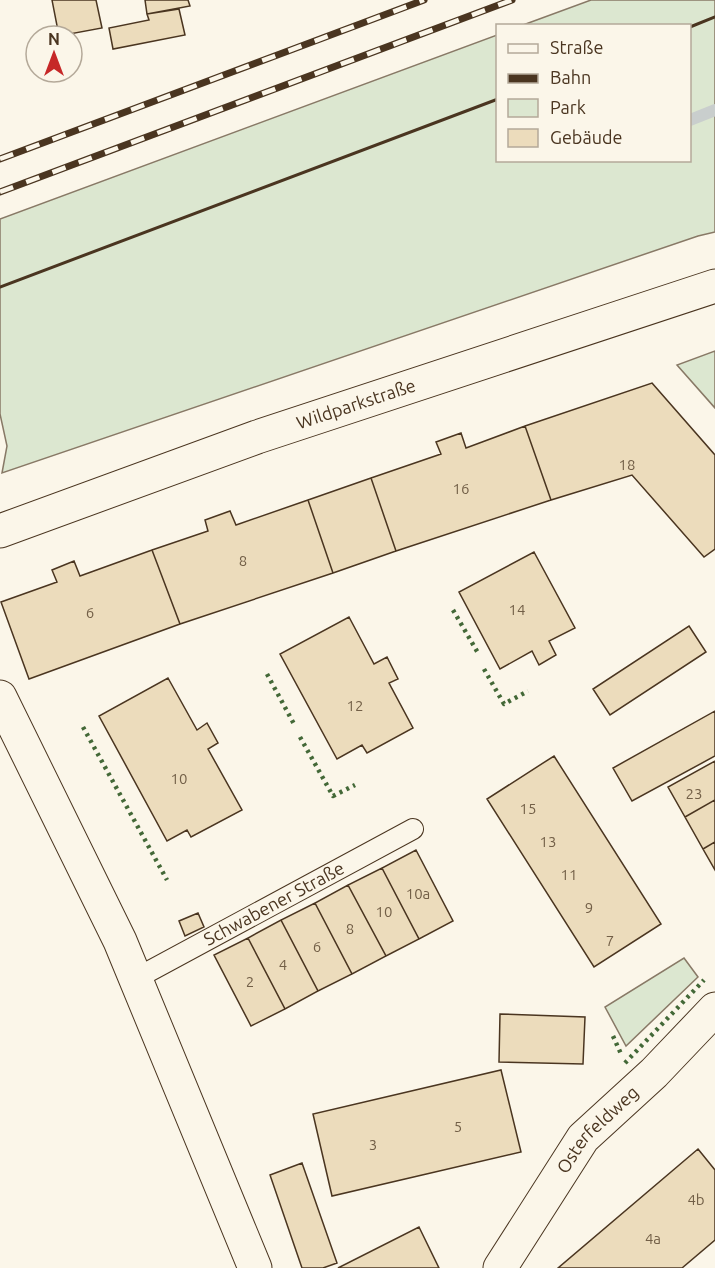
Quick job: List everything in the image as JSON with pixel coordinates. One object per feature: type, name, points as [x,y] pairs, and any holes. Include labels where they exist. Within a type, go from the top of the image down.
[{"type":"street","name":"Wildparkstraße","points":[[0,531],[257,437],[715,286]]},
{"type":"street","points":[[0,697],[120,941],[255,1268]]},
{"type":"street","name":"Osterfeldweg","points":[[500,1268],[583,1138],[654,1073],[715,1009]]},
{"type":"lane","name":"Schwabener Straße","points":[[135,979],[413,829]]},
{"type":"green space","points":[[591,0],[715,0],[715,232],[2,473],[7,446],[0,414],[0,219],[496,35],[496,162],[691,162],[691,24],[526,24]]},
{"type":"green space","points":[[715,351],[715,408],[677,365]]},
{"type":"green space","points":[[684,958],[698,977],[626,1046],[605,1007]]},
{"type":"building","points":[[52,0],[96,0],[102,28],[84,31],[84,24],[57,24]]},
{"type":"building","points":[[145,0],[188,0],[190,6],[147,14]]},
{"type":"building","points":[[179,9],[185,35],[113,49],[109,28],[149,20],[147,14]]},
{"type":"building","points":[[652,383],[715,455],[715,549],[704,557],[632,475],[551,500],[525,426]]},
{"type":"building","points":[[525,426],[551,500],[396,551],[371,478],[441,454],[436,442],[461,433],[466,448]]},
{"type":"building","points":[[371,478],[396,551],[333,573],[308,500]]},
{"type":"building","points":[[308,500],[333,573],[180,624],[152,550],[208,531],[205,520],[230,511],[236,525]]},
{"type":"building","points":[[152,550],[180,624],[29,679],[1,602],[57,582],[52,570],[74,561],[80,576]]},
{"type":"building","points":[[534,552],[575,628],[549,641],[556,655],[539,665],[532,651],[500,669],[459,592]]},
{"type":"building","points":[[349,617],[374,664],[387,657],[398,679],[389,683],[413,728],[367,753],[362,745],[337,759],[280,654]]},
{"type":"building","points":[[689,626],[706,652],[610,715],[593,689]]},
{"type":"building","points":[[168,678],[197,730],[207,723],[218,743],[208,749],[242,810],[191,837],[187,830],[167,841],[99,716]]},
{"type":"building","points":[[715,711],[715,756],[632,801],[613,768]]},
{"type":"building","points":[[554,756],[661,924],[594,967],[487,799]]},
{"type":"building","points":[[715,761],[715,800],[685,817],[668,787]]},
{"type":"building","points":[[715,800],[715,842],[703,849],[685,817]]},
{"type":"building","points":[[715,842],[715,870],[703,849]]},
{"type":"building","points":[[416,850],[453,921],[419,939],[382,868]]},
{"type":"building","points":[[382,868],[419,939],[386,956],[348,885]]},
{"type":"building","points":[[348,885],[386,956],[352,974],[315,903]]},
{"type":"building","points":[[315,903],[352,974],[318,991],[281,920]]},
{"type":"building","points":[[198,913],[204,927],[185,936],[179,921]]},
{"type":"building","points":[[281,920],[318,991],[285,1009],[248,938]]},
{"type":"building","points":[[248,938],[285,1009],[251,1026],[214,955]]},
{"type":"building","points":[[500,1014],[585,1017],[583,1064],[499,1062]]},
{"type":"building","points":[[501,1070],[521,1152],[332,1196],[313,1114]]},
{"type":"building","points":[[698,1149],[715,1170],[715,1240],[682,1268],[558,1268]]},
{"type":"building","points":[[302,1163],[337,1263],[323,1268],[302,1268],[270,1175]]},
{"type":"building","points":[[419,1227],[439,1268],[338,1268]]},
{"type":"waterway","points":[[691,120],[715,110]]},
{"type":"railway","points":[[0,159],[424,0]]},
{"type":"railway","points":[[0,192],[512,0]]},
{"type":"hedge","points":[[453,610],[478,653]]},
{"type":"hedge","points":[[484,669],[504,704],[528,691]]},
{"type":"hedge","points":[[267,674],[294,724]]},
{"type":"hedge","points":[[83,727],[167,880]]},
{"type":"hedge","points":[[300,737],[333,796],[355,785]]},
{"type":"hedge","points":[[625,1063],[704,980]]},
{"type":"hedge","points":[[613,1036],[621,1054]]},
{"type":"wall","points":[[691,27],[715,17]]},
{"type":"wall","points":[[0,287],[496,100]]}]
